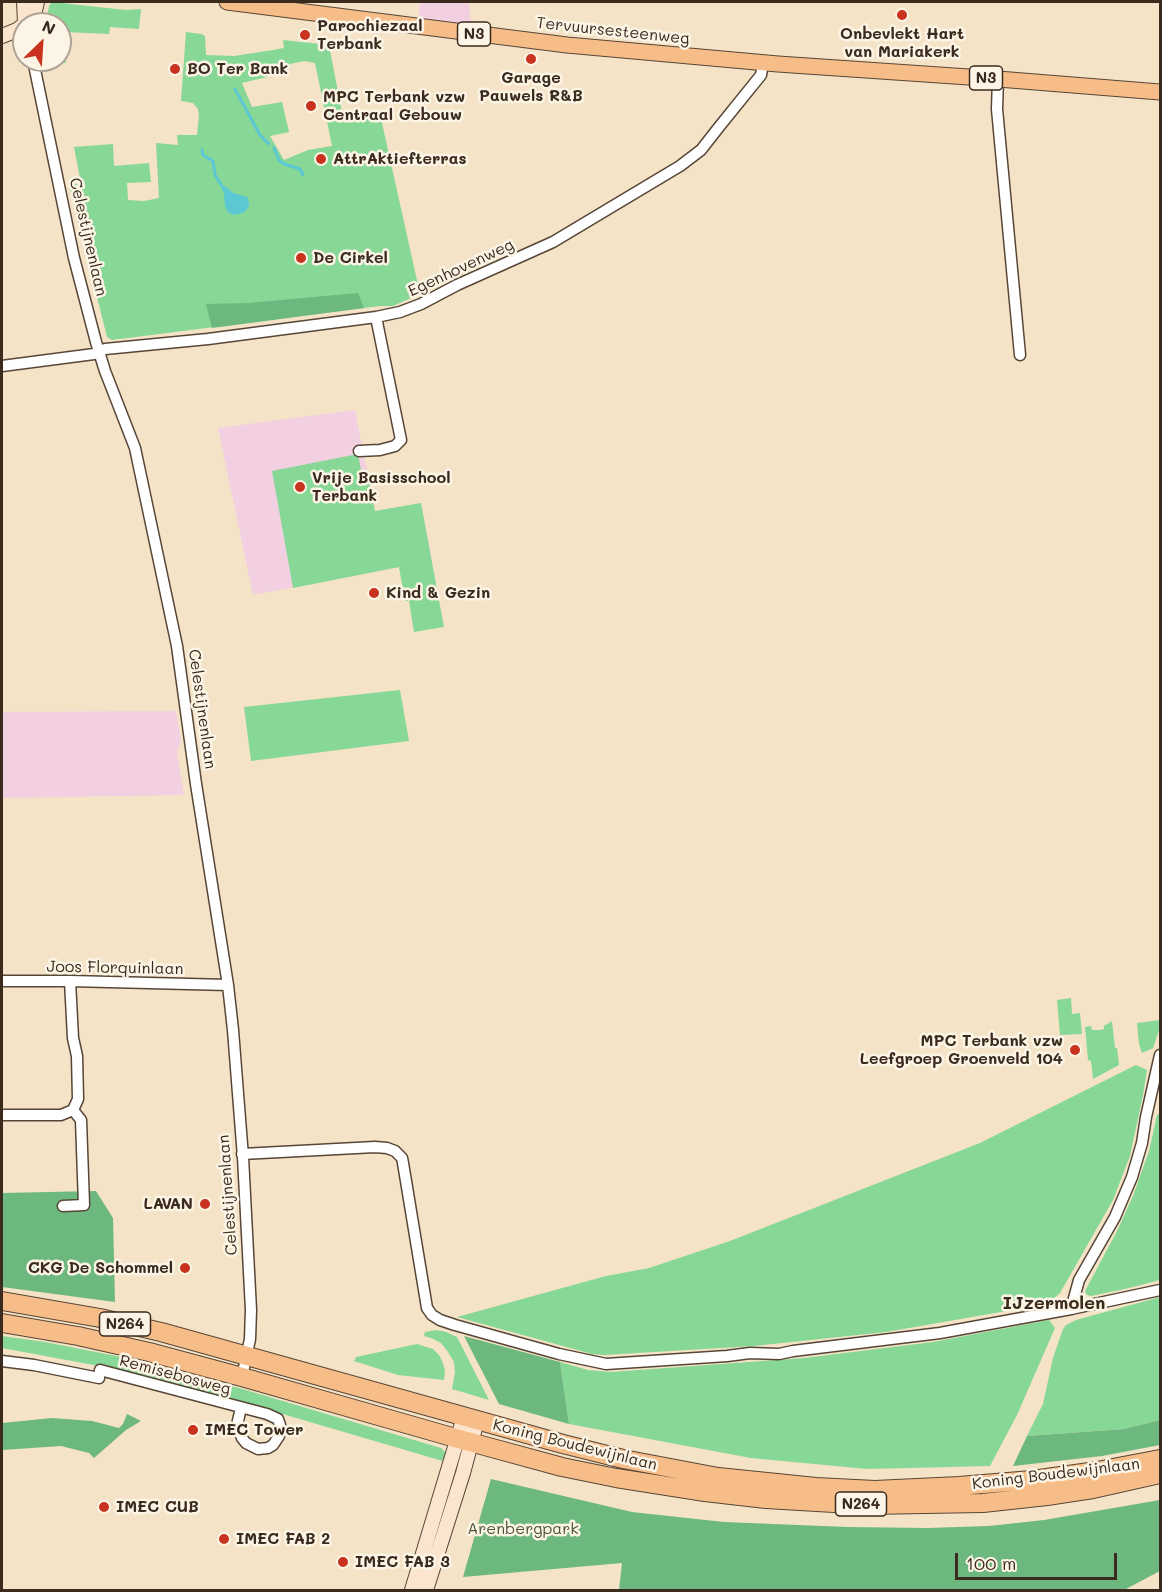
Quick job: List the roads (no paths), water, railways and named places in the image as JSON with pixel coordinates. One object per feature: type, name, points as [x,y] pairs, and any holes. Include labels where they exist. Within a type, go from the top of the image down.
[{"type":"highway","name":"Koning Boudewijnlaan","points":[[2,1300],[161,1332],[623,1459],[718,1477],[816,1487],[875,1490],[1022,1481],[1097,1471],[1161,1459]]},
{"type":"highway","name":"Koning Boudewijnlaan","points":[[2,1323],[110,1343],[242,1377],[561,1467],[705,1492],[766,1499],[858,1504],[983,1503],[1047,1496],[1161,1474]]},
{"type":"main road","name":"Tervuursesteenweg","points":[[227,2],[567,45],[764,63],[1161,92]]},
{"type":"street","name":"Egenhovenweg","points":[[2,366],[94,354],[105,349],[208,339],[376,317],[400,312],[421,304],[457,285],[553,242],[680,166],[701,150],[719,128],[761,75],[764,63]]},
{"type":"street","name":"Celestijnenlaan","points":[[35,72],[74,258],[105,371],[135,448],[177,646],[233,1030],[251,1310],[251,1328],[242,1377]]},
{"type":"street","points":[[998,79],[997,109],[1000,151],[1020,355]]},
{"type":"street","points":[[359,451],[380,450],[395,446],[401,440],[376,317]]},
{"type":"street","name":"Joos Florquinlaan","points":[[2,981],[228,985]]},
{"type":"street","points":[[2,1115],[61,1115],[73,1110],[78,1099],[77,1056],[73,1038],[70,981]]},
{"type":"street","points":[[1071,1310],[1079,1280],[1114,1217],[1132,1177],[1142,1143],[1161,1056]]},
{"type":"street","points":[[63,1206],[84,1209],[81,1119],[73,1110]]},
{"type":"street","points":[[242,1154],[375,1147],[396,1151],[404,1163],[427,1308],[432,1315],[440,1320],[559,1354],[606,1364],[750,1353],[779,1354],[940,1333],[1071,1310],[1161,1290]]},
{"type":"street","name":"Remisebosweg","points":[[2,1360],[99,1378],[100,1370],[254,1410],[278,1419],[281,1431],[273,1445],[258,1449],[246,1443],[237,1425],[242,1408]]},
{"type":"street","points":[[426,1590],[471,1419]]},
{"type":"street","points":[[412,1590],[465,1441]]},
{"type":"water","points":[[225,186],[233,193],[247,197],[249,206],[245,212],[234,215],[228,212],[222,189]]},
{"type":"waterway","points":[[235,89],[260,135],[269,144]]},
{"type":"waterway","points":[[274,148],[279,160],[300,169],[303,175]]},
{"type":"waterway","points":[[202,150],[203,155],[213,161],[215,175],[223,188]]},
{"type":"place","name":"Onbevlekt Hart van Mariakerk","points":[[902,15]]},
{"type":"place","name":"Parochiezaal Terbank","points":[[305,35]]},
{"type":"place","name":"Garage Pauwels R&B","points":[[531,59]]},
{"type":"place","name":"BO Ter Bank","points":[[175,69]]},
{"type":"place","name":"MPC Terbank vzw Centraal Gebouw","points":[[311,106]]},
{"type":"place","name":"AttrAktiefterras","points":[[321,159]]},
{"type":"place","name":"De Cirkel","points":[[301,258]]},
{"type":"place","name":"Vrije Basisschool Terbank","points":[[300,487]]},
{"type":"place","name":"Kind & Gezin","points":[[374,593]]},
{"type":"place","name":"MPC Terbank vzw Leefgroep Groenveld 104","points":[[1075,1050]]},
{"type":"place","name":"LAVAN","points":[[205,1204]]},
{"type":"place","name":"CKG De Schommel","points":[[185,1268]]},
{"type":"place","name":"IMEC Tower","points":[[193,1430]]},
{"type":"place","name":"IMEC CUB","points":[[104,1507]]},
{"type":"place","name":"IMEC FAB 2","points":[[224,1539]]},
{"type":"place","name":"IMEC FAB 3","points":[[343,1562]]},
{"type":"district","name":"IJzermolen","points":[[1054,1303]]},
{"type":"park label","name":"Arenbergpark","points":[[523,1529]]}]
